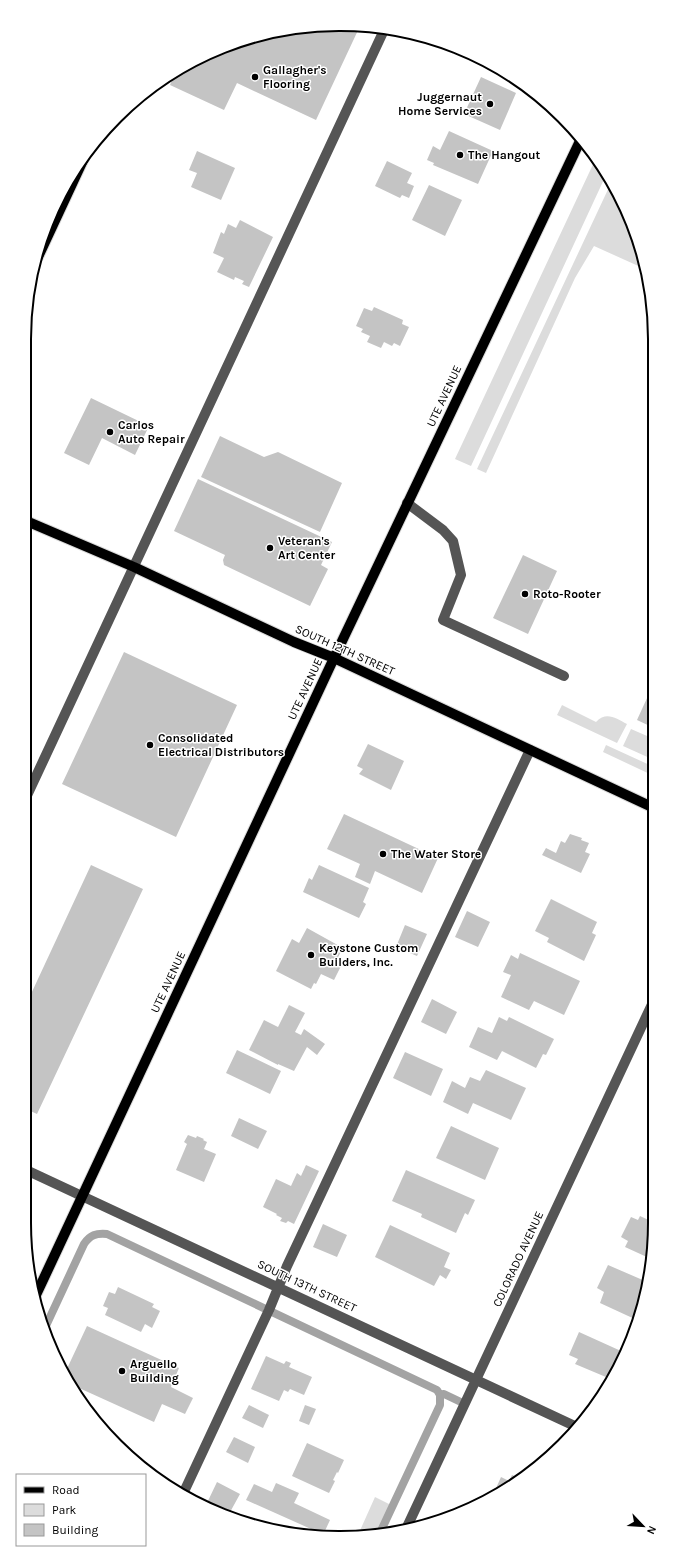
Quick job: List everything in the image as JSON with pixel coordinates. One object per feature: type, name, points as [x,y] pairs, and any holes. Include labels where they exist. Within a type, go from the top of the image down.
[{"type":"main road","name":"UTE AVENUE","points":[[39,1289],[407,503],[578,145]]},
{"type":"main road","points":[[51,229],[65,198]]},
{"type":"main road","name":"SOUTH 12TH STREET","points":[[31,523],[134,567],[294,642],[334,658],[648,805]]},
{"type":"street","points":[[31,787],[382,34]]},
{"type":"street","points":[[407,503],[443,530],[454,541],[460,575],[443,620],[564,676]]},
{"type":"street","points":[[185,1490],[278,1287],[530,750]]},
{"type":"street","name":"COLORADO AVENUE","points":[[410,1522],[648,1013]]},
{"type":"street","name":"SOUTH 13TH STREET","points":[[31,1172],[572,1425]]},
{"type":"green space","points":[[593,164],[604,180],[471,466],[455,459]]},
{"type":"green space","points":[[609,188],[625,221],[632,240],[639,266],[594,246],[575,278],[486,473],[477,469]]},
{"type":"green space","points":[[562,705],[596,722],[607,716],[627,724],[617,743],[557,715]]},
{"type":"green space","points":[[631,729],[648,736],[648,757],[623,746]]},
{"type":"green space","points":[[606,745],[648,764],[648,773],[603,752]]},
{"type":"green space","points":[[375,1497],[391,1505],[380,1528],[360,1530]]},
{"type":"building","name":"Gallagher's Flooring","points":[[340,31],[357,32],[316,120],[237,83],[224,110],[170,85],[172,80],[185,72],[221,54],[240,47],[279,37],[299,34]]},
{"type":"building","name":"Juggernaut Home Services","points":[[481,77],[516,93],[500,130],[464,114]]},
{"type":"building","name":"The Hangout","points":[[449,131],[493,151],[478,184],[433,165],[434,163],[427,160],[433,146],[440,150]]},
{"type":"building","points":[[197,151],[235,168],[221,200],[191,187],[197,173],[189,170]]},
{"type":"building","points":[[387,161],[412,173],[407,183],[414,186],[409,198],[402,195],[400,198],[375,186]]},
{"type":"building","points":[[429,185],[462,200],[445,236],[412,220]]},
{"type":"building","points":[[240,220],[273,237],[249,287],[242,284],[244,281],[235,277],[234,280],[217,272],[224,258],[213,253],[221,232],[224,234],[228,224],[236,228]]},
{"type":"building","points":[[374,307],[403,320],[402,324],[409,327],[400,346],[394,343],[392,346],[384,342],[381,348],[367,342],[370,336],[361,332],[363,329],[356,326],[364,308],[372,311]]},
{"type":"building","name":"Carlos Auto Repair","points":[[91,398],[149,426],[135,455],[102,438],[89,465],[64,453]]},
{"type":"building","points":[[220,436],[264,457],[278,452],[342,483],[320,532],[201,477]]},
{"type":"building","name":"Veteran's Art Center","points":[[198,479],[332,542],[321,565],[328,569],[310,606],[224,565],[223,560],[225,555],[174,531]]},
{"type":"building","name":"Roto-Rooter","points":[[523,555],[557,571],[528,634],[493,618]]},
{"type":"building","name":"Consolidated Electrical Distributors","points":[[124,652],[237,705],[176,837],[62,784]]},
{"type":"building","points":[[648,696],[648,725],[637,720]]},
{"type":"building","points":[[368,744],[404,761],[391,790],[359,774],[363,769],[357,766]]},
{"type":"building","name":"The Water Store","points":[[344,814],[438,858],[422,893],[375,871],[370,884],[355,877],[360,864],[327,849]]},
{"type":"building","points":[[570,834],[582,838],[581,840],[589,843],[585,852],[590,854],[581,873],[542,855],[546,848],[556,853],[561,841],[565,843]]},
{"type":"building","points":[[91,865],[143,889],[37,1114],[31,1111],[31,994]]},
{"type":"building","points":[[319,865],[369,888],[363,902],[366,904],[359,918],[303,892],[309,878],[312,880]]},
{"type":"building","points":[[551,899],[597,922],[592,933],[596,935],[584,961],[547,942],[549,938],[535,931]]},
{"type":"building","points":[[467,911],[490,922],[478,947],[455,937]]},
{"type":"building","points":[[405,925],[427,934],[417,956],[396,947]]},
{"type":"building","name":"Keystone Custom Builders, Inc.","points":[[307,928],[343,948],[335,963],[341,966],[334,980],[321,974],[316,984],[314,983],[311,989],[276,971],[292,939],[299,943]]},
{"type":"building","points":[[520,953],[580,981],[564,1015],[534,1001],[529,1010],[501,997],[511,975],[503,972],[511,955],[518,959]]},
{"type":"building","points":[[432,999],[457,1012],[446,1034],[421,1022]]},
{"type":"building","points":[[289,1005],[305,1013],[295,1032],[301,1035],[304,1029],[325,1044],[317,1055],[307,1047],[294,1071],[278,1065],[249,1050],[264,1020],[278,1027]]},
{"type":"building","points":[[499,1017],[507,1021],[509,1017],[554,1039],[546,1055],[543,1054],[536,1068],[502,1051],[497,1060],[469,1047],[478,1027],[492,1033]]},
{"type":"building","points":[[237,1050],[281,1071],[270,1094],[226,1073]]},
{"type":"building","points":[[405,1052],[443,1069],[431,1096],[393,1078]]},
{"type":"building","points":[[486,1070],[526,1088],[511,1120],[473,1103],[468,1114],[443,1102],[452,1081],[465,1088],[470,1077],[480,1081]]},
{"type":"building","points":[[239,1118],[267,1131],[258,1149],[231,1136]]},
{"type":"building","points":[[451,1126],[499,1148],[485,1180],[436,1158]]},
{"type":"building","points":[[188,1135],[196,1138],[197,1136],[204,1139],[203,1140],[207,1142],[204,1149],[216,1154],[204,1182],[176,1170],[187,1144],[184,1142]]},
{"type":"building","points":[[306,1165],[319,1171],[294,1224],[288,1221],[286,1223],[280,1221],[282,1218],[263,1207],[276,1179],[291,1186],[297,1173],[301,1176]]},
{"type":"building","points":[[406,1170],[475,1200],[468,1215],[465,1213],[456,1233],[421,1217],[422,1214],[392,1201]]},
{"type":"building","points":[[640,1216],[648,1220],[646,1256],[625,1247],[628,1241],[621,1237],[631,1217],[638,1220]]},
{"type":"building","points":[[323,1224],[347,1235],[337,1257],[313,1247]]},
{"type":"building","points":[[390,1225],[450,1253],[444,1267],[451,1270],[446,1279],[440,1275],[434,1286],[375,1257]]},
{"type":"building","points":[[608,1265],[642,1280],[633,1318],[600,1303],[604,1292],[597,1288]]},
{"type":"building","points":[[118,1287],[154,1304],[152,1307],[160,1311],[152,1328],[145,1324],[141,1332],[105,1315],[108,1308],[103,1306],[109,1292],[115,1294]]},
{"type":"building","name":"Arguello Building","points":[[87,1326],[179,1368],[171,1387],[193,1398],[185,1414],[162,1404],[154,1422],[79,1388],[67,1368]]},
{"type":"building","points":[[579,1332],[620,1351],[607,1377],[575,1364],[578,1359],[569,1355]]},
{"type":"building","points":[[266,1356],[284,1364],[286,1361],[291,1363],[289,1367],[312,1377],[304,1395],[290,1389],[288,1392],[284,1390],[279,1401],[251,1389]]},
{"type":"building","points":[[249,1405],[269,1415],[263,1428],[242,1418]]},
{"type":"building","points":[[305,1405],[316,1409],[309,1425],[299,1421]]},
{"type":"building","points":[[234,1437],[255,1447],[248,1463],[226,1452]]},
{"type":"building","points":[[307,1443],[344,1460],[333,1480],[335,1481],[329,1493],[292,1476]]},
{"type":"building","points":[[501,1477],[508,1481],[496,1489]]},
{"type":"building","points":[[217,1482],[240,1494],[230,1511],[208,1501]]},
{"type":"building","points":[[276,1483],[299,1493],[294,1503],[330,1520],[325,1530],[312,1529],[246,1500],[254,1484],[272,1492]]},
{"type":"waterway","points":[[47,1323],[84,1244],[94,1235],[107,1234],[437,1390],[440,1395],[440,1405],[382,1528]]},
{"type":"waterway","points":[[440,1395],[444,1394],[465,1404]]},
{"type":"place","name":"Gallagher's Flooring","points":[[255,77]]},
{"type":"place","name":"Juggernaut Home Services","points":[[490,104]]},
{"type":"place","name":"The Hangout","points":[[460,155]]},
{"type":"place","name":"Carlos Auto Repair","points":[[110,432]]},
{"type":"place","name":"Veteran's Art Center","points":[[270,548]]},
{"type":"place","name":"Roto-Rooter","points":[[525,594]]},
{"type":"place","name":"Consolidated Electrical Distributors","points":[[150,745]]},
{"type":"place","name":"The Water Store","points":[[383,854]]},
{"type":"place","name":"Keystone Custom Builders, Inc.","points":[[311,955]]},
{"type":"place","name":"Arguello Building","points":[[122,1371]]}]
